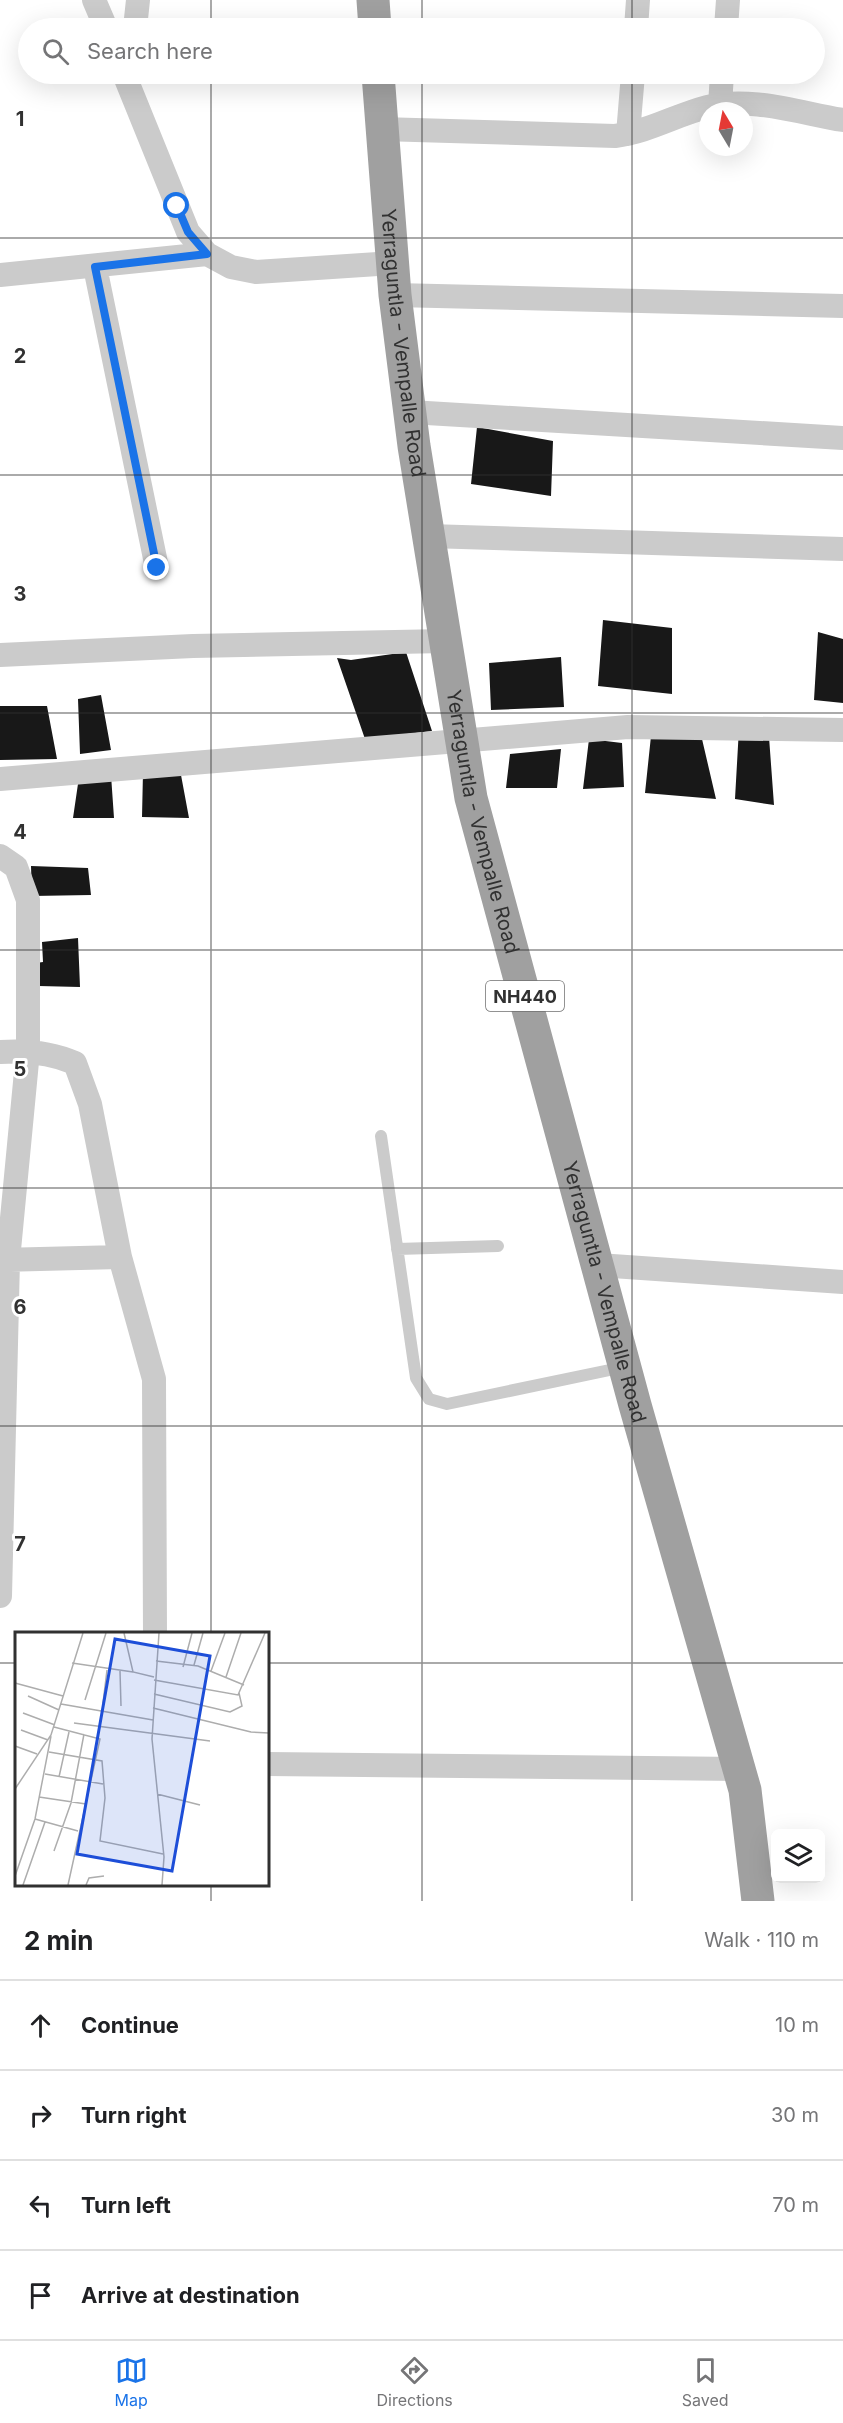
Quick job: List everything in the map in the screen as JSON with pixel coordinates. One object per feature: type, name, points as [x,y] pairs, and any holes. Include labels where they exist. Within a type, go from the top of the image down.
[{"type":"highway","points":[[373,0],[374,18]]},
{"type":"highway","name":"Yerraguntla - Vempalle Road","points":[[379,84],[395,295],[410,412],[471,798],[625,1367],[740,1770],[745,1790],[758,1901]]},
{"type":"street","points":[[94,0],[102,18]]},
{"type":"street","points":[[136,18],[138,0]]},
{"type":"street","points":[[637,18],[638,0]]},
{"type":"street","points":[[727,18],[728,0]]},
{"type":"street","points":[[130,84],[188,232],[207,254],[231,267],[256,272],[393,263]]},
{"type":"street","points":[[628,134],[632,84]]},
{"type":"street","points":[[720,102],[721,84]]},
{"type":"street","points":[[753,105],[843,120]]},
{"type":"street","points":[[381,129],[628,134],[699,112]]},
{"type":"street","points":[[0,275],[207,254]]},
{"type":"street","points":[[95,267],[157,568]]},
{"type":"street","points":[[395,295],[843,306]]},
{"type":"street","points":[[410,412],[843,438]]},
{"type":"street","points":[[429,536],[843,549]]},
{"type":"street","points":[[0,655],[193,646],[446,641]]},
{"type":"street","points":[[0,779],[628,727],[843,730]]},
{"type":"street","points":[[0,856],[16,867],[28,900],[28,1051],[4,1260],[0,1596]]},
{"type":"street","points":[[0,1052],[28,1051],[58,1056],[75,1063],[90,1104],[120,1257],[154,1379],[155,1632]]},
{"type":"street","points":[[4,1260],[120,1257]]},
{"type":"street","points":[[598,1265],[843,1282]]},
{"type":"street","points":[[268,1764],[740,1770]]},
{"type":"lane","points":[[381,1136],[416,1378],[429,1399],[447,1404],[625,1367]]},
{"type":"lane","points":[[397,1249],[498,1246]]},
{"type":"building","points":[[477,427],[553,441],[551,496],[471,484]]},
{"type":"building","points":[[603,620],[672,628],[672,694],[598,686]]},
{"type":"building","points":[[818,632],[843,639],[843,703],[814,700]]},
{"type":"building","points":[[406,652],[432,731],[365,739],[337,658],[351,660]]},
{"type":"building","points":[[561,657],[564,707],[491,710],[489,663]]},
{"type":"building","points":[[101,695],[111,750],[80,754],[78,699]]},
{"type":"building","points":[[0,706],[47,706],[57,759],[0,760]]},
{"type":"building","points":[[739,728],[769,737],[774,805],[735,799]]},
{"type":"building","points":[[651,736],[702,739],[716,799],[645,793]]},
{"type":"building","points":[[589,739],[622,743],[624,787],[583,789]]},
{"type":"building","points":[[561,749],[557,788],[506,788],[510,754]]},
{"type":"building","points":[[143,772],[181,775],[189,818],[142,817]]},
{"type":"building","points":[[111,775],[114,818],[73,818],[79,777]]},
{"type":"building","points":[[31,866],[88,868],[91,895],[32,896]]},
{"type":"building","points":[[78,938],[80,987],[39,986],[36,963],[43,962],[42,942]]},
{"type":"route","points":[[157,568],[95,267],[207,254],[188,232],[177,206]]}]
